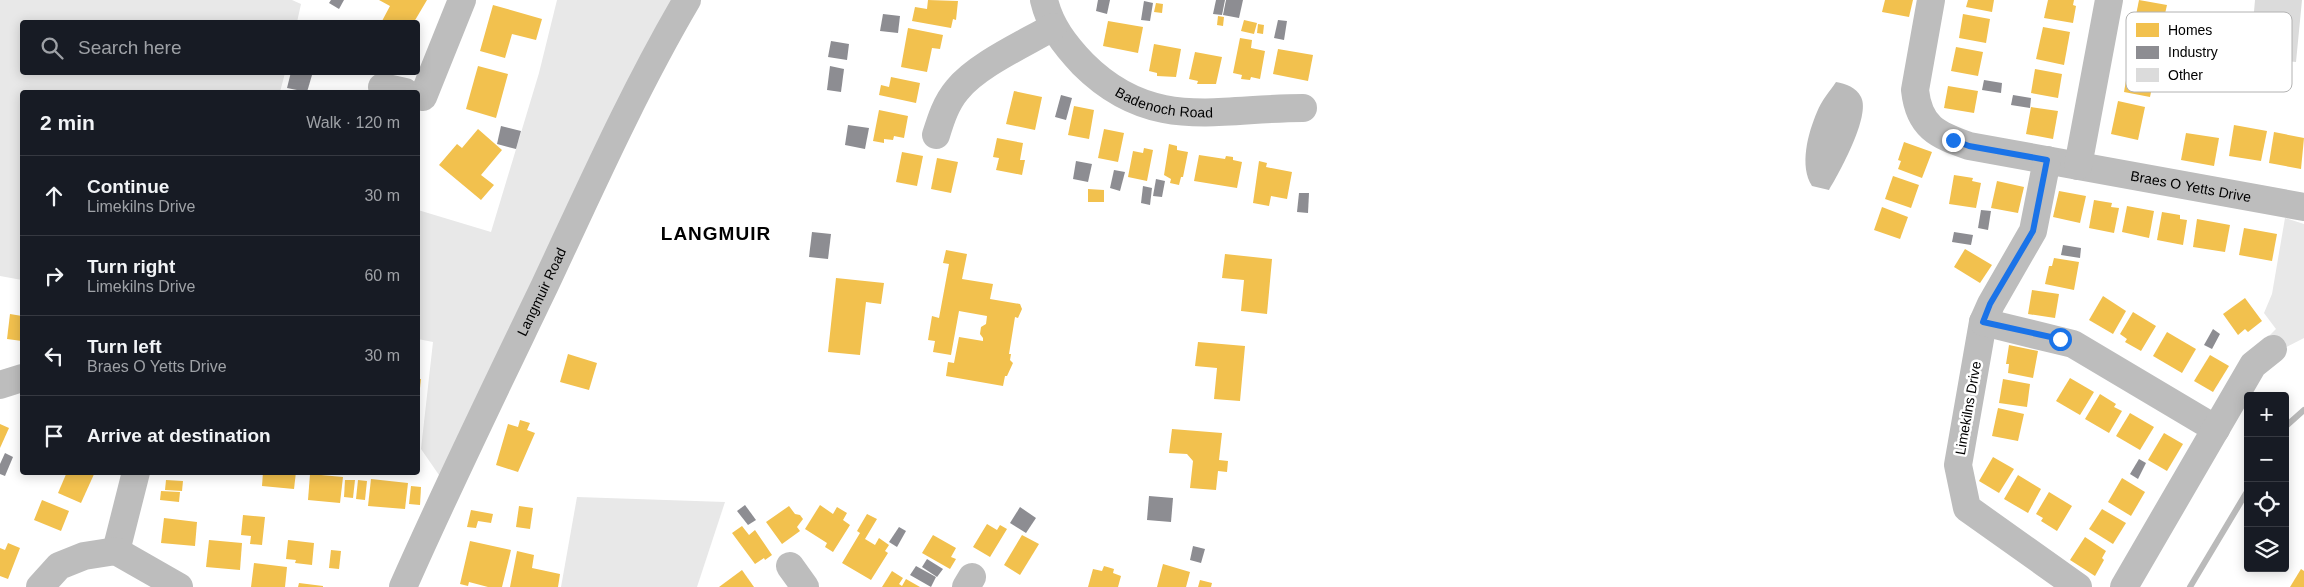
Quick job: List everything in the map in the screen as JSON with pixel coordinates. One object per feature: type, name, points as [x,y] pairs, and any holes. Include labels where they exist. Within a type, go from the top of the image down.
[{"type":"street","points":[[420,96],[423,97],[462,0]]},
{"type":"street","name":"Langmuir Road","points":[[403,587],[485,406],[602,162],[661,44],[687,0]]},
{"type":"street","name":"Badenoch Road","points":[[1044,0],[1052,27],[1072,53],[1093,74],[1120,94],[1166,111],[1193,114],[1214,114],[1264,108],[1303,108]]},
{"type":"street","name":"Braes O Yetts Drive","points":[[1932,0],[1915,90],[1916,104],[1922,118],[1930,127],[1953,140],[1969,146],[2304,207]]},
{"type":"street","points":[[2078,166],[2109,0]]},
{"type":"street","points":[[936,135],[946,106],[970,76],[1052,27]]},
{"type":"street","name":"Limekilns Drive","points":[[2047,160],[2033,231],[1990,304],[1983,322],[1958,465],[1967,508],[2078,587]]},
{"type":"street","points":[[1983,322],[2073,344],[2216,430]]},
{"type":"street","points":[[2124,587],[2254,365],[2273,349]]},
{"type":"street","points":[[0,385],[20,379]]},
{"type":"street","points":[[116,551],[135,475]]},
{"type":"street","points":[[40,587],[59,566],[84,556],[116,551],[178,587]]},
{"type":"shaded area","points":[[0,0],[292,0],[301,4],[297,20],[20,20],[20,75],[284,75],[281,90],[20,90],[20,280],[0,276]]},
{"type":"shaded area","points":[[557,0],[687,0],[448,488],[421,449],[433,342],[420,339],[420,211],[491,232],[539,73]]},
{"type":"shaded area","points":[[1836,82],[1854,88],[1861,97],[1863,106],[1858,130],[1840,171],[1829,190],[1812,186],[1808,178],[1805,159],[1808,139],[1814,120],[1821,104]]},
{"type":"shaded area","points":[[2285,218],[2304,224],[2304,338],[2279,351],[2268,337],[2276,329],[2264,313],[2272,294]]},
{"type":"shaded area","points":[[577,497],[725,502],[697,587],[561,587]]},
{"type":"building: Homes","points":[[379,0],[427,0],[415,20],[383,20],[390,6]]},
{"type":"building: Homes","points":[[928,0],[958,1],[956,20],[953,19],[951,28],[912,21],[915,7],[927,9]]},
{"type":"building: Homes","points":[[1885,0],[1913,0],[1909,17],[1882,12]]},
{"type":"building: Homes","points":[[1968,0],[1994,0],[1992,12],[1966,7]]},
{"type":"building: Homes","points":[[2048,0],[2074,0],[2073,5],[2076,6],[2073,23],[2044,18]]},
{"type":"building: Homes","points":[[2139,0],[2167,5],[2165,12],[2137,12]]},
{"type":"building: Homes","points":[[1156,3],[1163,4],[1162,13],[1154,12]]},
{"type":"building: Homes","points":[[493,5],[542,19],[536,40],[512,34],[505,58],[480,51]]},
{"type":"building: Homes","points":[[1963,14],[1990,19],[1986,43],[1959,38]]},
{"type":"building: Homes","points":[[1218,16],[1224,17],[1223,26],[1217,25]]},
{"type":"building: Homes","points":[[1244,20],[1257,23],[1254,34],[1241,31]]},
{"type":"building: Homes","points":[[1108,21],[1143,27],[1138,53],[1103,46]]},
{"type":"building: Homes","points":[[1258,24],[1264,25],[1263,34],[1257,33]]},
{"type":"building: Homes","points":[[2043,27],[2070,32],[2064,65],[2036,59]]},
{"type":"building: Homes","points":[[908,28],[943,35],[940,49],[932,48],[927,72],[901,67]]},
{"type":"building: Homes","points":[[1240,38],[1252,40],[1251,48],[1265,51],[1260,79],[1251,77],[1250,80],[1241,79],[1242,75],[1233,73]]},
{"type":"building: Homes","points":[[1154,44],[1181,49],[1176,77],[1157,76],[1157,73],[1149,71]]},
{"type":"building: Homes","points":[[1956,47],[1983,52],[1978,76],[1951,71]]},
{"type":"building: Homes","points":[[1278,49],[1313,55],[1308,81],[1273,74]]},
{"type":"building: Homes","points":[[1195,52],[1222,57],[1216,84],[1197,84],[1198,81],[1189,79]]},
{"type":"building: Homes","points":[[478,66],[508,74],[496,118],[466,109]]},
{"type":"building: Homes","points":[[2035,69],[2062,74],[2058,98],[2031,93]]},
{"type":"building: Homes","points":[[891,77],[920,83],[916,103],[879,95],[881,85],[889,87]]},
{"type":"building: Homes","points":[[2126,80],[2126,92],[2151,92],[2150,97],[2124,92]]},
{"type":"building: Homes","points":[[1948,86],[1978,91],[1974,113],[1944,108]]},
{"type":"building: Homes","points":[[1014,91],[1042,97],[1035,130],[1006,124]]},
{"type":"building: Homes","points":[[2118,101],[2145,107],[2138,140],[2111,134]]},
{"type":"building: Homes","points":[[1074,106],[1094,110],[1089,139],[1068,135]]},
{"type":"building: Homes","points":[[2031,107],[2058,111],[2053,139],[2026,134]]},
{"type":"building: Homes","points":[[879,110],[908,116],[904,138],[894,136],[893,140],[884,139],[884,143],[873,141]]},
{"type":"building: Homes","points":[[2234,125],[2267,131],[2261,161],[2229,156]]},
{"type":"building: Homes","points":[[478,129],[502,150],[481,175],[494,185],[481,200],[439,165],[457,144],[462,148]]},
{"type":"building: Homes","points":[[1104,129],[1124,133],[1118,162],[1098,158]]},
{"type":"building: Homes","points":[[2274,132],[2304,138],[2301,169],[2269,163]]},
{"type":"building: Homes","points":[[2186,133],[2219,138],[2214,166],[2181,160]]},
{"type":"building: Homes","points":[[997,138],[1023,143],[1020,160],[1025,160],[1022,175],[996,170],[999,158],[993,157]]},
{"type":"building: Homes","points":[[1904,142],[1932,152],[1922,178],[1898,169],[1901,161],[1898,160]]},
{"type":"building: Homes","points":[[1169,144],[1177,146],[1177,150],[1188,152],[1183,177],[1181,177],[1179,185],[1170,183],[1171,179],[1164,175]]},
{"type":"building: Homes","points":[[1144,148],[1153,150],[1147,181],[1128,177],[1133,151],[1143,153]]},
{"type":"building: Homes","points":[[902,152],[923,156],[917,186],[896,182]]},
{"type":"building: Homes","points":[[1199,155],[1225,159],[1226,156],[1233,157],[1233,160],[1242,162],[1237,188],[1194,181]]},
{"type":"building: Homes","points":[[937,158],[958,162],[951,193],[931,189]]},
{"type":"building: Homes","points":[[1259,161],[1267,163],[1266,167],[1292,172],[1287,199],[1271,196],[1269,206],[1253,203]]},
{"type":"building: Homes","points":[[1954,175],[1973,178],[1972,181],[1981,183],[1976,208],[1949,204]]},
{"type":"building: Homes","points":[[1893,176],[1919,185],[1911,208],[1885,199]]},
{"type":"building: Homes","points":[[1997,181],[2024,187],[2018,213],[1991,208]]},
{"type":"building: Homes","points":[[1088,189],[1104,190],[1104,202],[1088,202]]},
{"type":"building: Homes","points":[[2059,191],[2086,196],[2080,223],[2053,217]]},
{"type":"building: Homes","points":[[2094,200],[2112,203],[2111,207],[2119,208],[2114,233],[2089,228]]},
{"type":"building: Homes","points":[[2127,206],[2154,211],[2149,238],[2122,232]]},
{"type":"building: Homes","points":[[1882,207],[1908,217],[1900,239],[1874,230]]},
{"type":"building: Homes","points":[[2162,212],[2180,215],[2180,219],[2187,220],[2183,245],[2157,240]]},
{"type":"building: Homes","points":[[2197,219],[2230,225],[2225,252],[2193,247]]},
{"type":"building: Homes","points":[[2244,228],[2277,234],[2272,261],[2239,255]]},
{"type":"building: Homes","points":[[1965,249],[1992,265],[1980,283],[1954,267]]},
{"type":"building: Homes","points":[[946,250],[967,254],[962,279],[993,284],[990,299],[1020,304],[1022,309],[1018,318],[1015,317],[1009,354],[1011,354],[1010,360],[1013,363],[1007,376],[1005,376],[1003,386],[946,376],[948,362],[954,363],[959,337],[983,341],[980,334],[981,327],[986,324],[987,316],[959,311],[951,355],[933,352],[935,341],[928,340],[932,316],[939,318],[949,264],[943,263]]},
{"type":"building: Homes","points":[[1225,254],[1272,259],[1267,314],[1241,311],[1244,280],[1222,278]]},
{"type":"building: Homes","points":[[2054,258],[2079,262],[2074,290],[2045,284],[2049,266],[2052,266]]},
{"type":"building: Homes","points":[[836,278],[884,283],[881,304],[866,302],[860,355],[828,352]]},
{"type":"building: Homes","points":[[2032,290],[2059,294],[2055,318],[2028,314]]},
{"type":"building: Homes","points":[[2103,296],[2126,311],[2113,334],[2089,320]]},
{"type":"building: Homes","points":[[2245,298],[2262,321],[2248,332],[2245,329],[2238,335],[2223,314]]},
{"type":"building: Homes","points":[[2133,312],[2156,326],[2141,351],[2125,342],[2127,339],[2120,334]]},
{"type":"building: Homes","points":[[10,314],[20,316],[20,341],[7,339]]},
{"type":"building: Homes","points":[[2167,332],[2196,349],[2182,373],[2153,356]]},
{"type":"building: Homes","points":[[1198,342],[1245,346],[1240,401],[1214,399],[1217,368],[1195,366]]},
{"type":"building: Homes","points":[[2009,345],[2038,351],[2033,378],[2008,373],[2009,364],[2006,364]]},
{"type":"building: Homes","points":[[568,354],[597,363],[589,390],[560,382]]},
{"type":"building: Homes","points":[[2210,355],[2229,366],[2213,392],[2194,381]]},
{"type":"building: Homes","points":[[2070,378],[2094,392],[2080,415],[2056,401]]},
{"type":"building: Homes","points":[[2003,379],[2030,384],[2027,407],[1999,403]]},
{"type":"building: Homes","points":[[2100,394],[2116,404],[2114,407],[2122,411],[2109,433],[2085,419]]},
{"type":"building: Homes","points":[[1998,408],[2024,414],[2018,441],[1992,436]]},
{"type":"building: Homes","points":[[2130,413],[2154,427],[2140,450],[2116,436]]},
{"type":"building: Homes","points":[[520,420],[530,423],[527,430],[535,433],[518,472],[496,465],[508,424],[518,427]]},
{"type":"building: Homes","points":[[0,424],[9,428],[0,448]]},
{"type":"building: Homes","points":[[1172,429],[1222,433],[1219,460],[1228,461],[1227,472],[1218,471],[1216,490],[1190,488],[1193,461],[1187,454],[1169,453]]},
{"type":"building: Homes","points":[[2164,433],[2183,444],[2167,471],[2148,460]]},
{"type":"building: Homes","points":[[1993,457],[2014,469],[1999,493],[1979,481]]},
{"type":"building: Homes","points":[[66,475],[94,475],[81,503],[58,493]]},
{"type":"building: Homes","points":[[263,475],[296,475],[294,489],[262,486]]},
{"type":"building: Homes","points":[[310,475],[343,477],[340,503],[308,500]]},
{"type":"building: Homes","points":[[2018,475],[2041,489],[2028,513],[2004,499]]},
{"type":"building: Homes","points":[[2122,478],[2145,492],[2131,516],[2108,502]]},
{"type":"building: Homes","points":[[371,479],[408,483],[405,509],[368,506]]},
{"type":"building: Homes","points":[[166,480],[183,481],[182,491],[165,490]]},
{"type":"building: Homes","points":[[345,480],[355,480],[353,498],[344,497]]},
{"type":"building: Homes","points":[[358,480],[367,481],[365,500],[356,499]]},
{"type":"building: Homes","points":[[411,486],[421,487],[420,505],[409,504]]},
{"type":"building: Homes","points":[[161,491],[180,492],[179,502],[160,500]]},
{"type":"building: Homes","points":[[2049,492],[2072,506],[2057,531],[2041,521],[2043,518],[2036,514]]},
{"type":"building: Homes","points":[[42,500],[69,511],[61,531],[34,520]]},
{"type":"building: Homes","points":[[820,505],[833,514],[837,507],[847,513],[843,520],[850,525],[833,552],[825,547],[827,543],[805,529]]},
{"type":"building: Homes","points":[[519,506],[533,508],[530,529],[516,527]]},
{"type":"building: Homes","points":[[789,506],[795,514],[800,515],[803,519],[797,527],[800,531],[782,544],[766,522]]},
{"type":"building: Homes","points":[[2102,509],[2126,523],[2113,544],[2089,529]]},
{"type":"building: Homes","points":[[471,510],[493,514],[491,523],[478,521],[476,528],[467,527]]},
{"type":"building: Homes","points":[[867,514],[877,519],[865,539],[875,545],[879,538],[889,545],[885,551],[888,553],[871,580],[842,563],[860,533],[857,531]]},
{"type":"building: Homes","points":[[243,515],[265,517],[262,545],[250,544],[251,536],[241,535]]},
{"type":"building: Homes","points":[[164,518],[197,522],[195,546],[161,543]]},
{"type":"building: Homes","points":[[987,524],[997,530],[1000,525],[1007,529],[990,557],[973,547]]},
{"type":"building: Homes","points":[[742,526],[749,535],[755,530],[772,555],[755,564],[732,533]]},
{"type":"building: Homes","points":[[933,535],[956,548],[951,557],[956,559],[950,569],[922,553]]},
{"type":"building: Homes","points":[[1022,535],[1039,544],[1020,575],[1004,565]]},
{"type":"building: Homes","points":[[2085,537],[2106,551],[2102,558],[2104,560],[2095,576],[2070,560]]},
{"type":"building: Homes","points":[[209,540],[242,543],[240,570],[206,567]]},
{"type":"building: Homes","points":[[288,540],[314,543],[312,565],[295,563],[296,560],[286,559]]},
{"type":"building: Homes","points":[[470,541],[511,550],[502,587],[488,587],[469,582],[468,586],[460,584]]},
{"type":"building: Homes","points":[[8,543],[20,548],[8,579],[0,576],[0,548],[5,550]]},
{"type":"building: Homes","points":[[331,550],[341,551],[339,569],[329,568]]},
{"type":"building: Homes","points":[[517,551],[534,555],[532,568],[560,574],[558,587],[510,587]]},
{"type":"building: Homes","points":[[254,563],[287,567],[285,587],[251,587]]},
{"type":"building: Homes","points":[[1163,564],[1190,572],[1186,587],[1157,587]]},
{"type":"building: Homes","points":[[1104,566],[1114,569],[1113,573],[1121,576],[1118,587],[1088,587],[1093,569],[1102,571]]},
{"type":"building: Homes","points":[[2301,569],[2304,571],[2304,587],[2290,587]]},
{"type":"building: Homes","points":[[742,570],[754,587],[719,587]]},
{"type":"building: Homes","points":[[892,571],[903,578],[899,584],[902,586],[906,579],[920,587],[882,587]]},
{"type":"building: Homes","points":[[1200,580],[1212,583],[1211,587],[1198,587]]},
{"type":"building: Homes","points":[[299,583],[323,586],[323,587],[298,587]]},
{"type":"building: Industry","points":[[331,0],[344,0],[339,9],[329,3]]},
{"type":"building: Industry","points":[[1098,0],[1110,0],[1107,14],[1096,11]]},
{"type":"building: Industry","points":[[1216,0],[1225,0],[1222,15],[1213,14]]},
{"type":"building: Industry","points":[[1226,0],[1243,0],[1239,18],[1223,15]]},
{"type":"building: Industry","points":[[1144,1],[1153,3],[1150,21],[1141,20]]},
{"type":"building: Industry","points":[[883,14],[900,16],[898,33],[880,31]]},
{"type":"building: Industry","points":[[1278,20],[1287,21],[1284,40],[1274,38]]},
{"type":"building: Industry","points":[[831,41],[849,44],[847,60],[828,57]]},
{"type":"building: Industry","points":[[830,66],[844,69],[841,92],[827,90]]},
{"type":"building: Industry","points":[[290,75],[312,75],[308,90],[287,88]]},
{"type":"building: Industry","points":[[1984,80],[2002,83],[2001,93],[1982,90]]},
{"type":"building: Industry","points":[[1061,95],[1072,98],[1066,120],[1055,117]]},
{"type":"building: Industry","points":[[2013,95],[2031,98],[2030,108],[2011,105]]},
{"type":"building: Industry","points":[[848,125],[869,128],[865,149],[845,145]]},
{"type":"building: Industry","points":[[501,126],[521,131],[516,149],[497,144]]},
{"type":"building: Industry","points":[[1076,161],[1092,164],[1088,182],[1073,179]]},
{"type":"building: Industry","points":[[1114,170],[1125,172],[1120,191],[1110,188]]},
{"type":"building: Industry","points":[[1156,179],[1165,181],[1162,197],[1153,196]]},
{"type":"building: Industry","points":[[1143,186],[1152,188],[1150,205],[1141,203]]},
{"type":"building: Industry","points":[[1299,193],[1309,193],[1308,213],[1297,212]]},
{"type":"building: Industry","points":[[1981,210],[1991,211],[1988,230],[1978,228]]},
{"type":"building: Industry","points":[[812,232],[831,234],[828,259],[809,257]]},
{"type":"building: Industry","points":[[1954,232],[1973,235],[1971,245],[1952,242]]},
{"type":"building: Industry","points":[[2063,245],[2081,248],[2080,258],[2061,255]]},
{"type":"building: Industry","points":[[2213,329],[2220,334],[2212,349],[2204,345]]},
{"type":"building: Industry","points":[[5,453],[13,457],[5,476],[0,474],[0,464]]},
{"type":"building: Industry","points":[[2139,459],[2146,463],[2138,479],[2130,474]]},
{"type":"building: Industry","points":[[1149,496],[1173,498],[1171,522],[1147,520]]},
{"type":"building: Industry","points":[[745,505],[756,520],[748,525],[737,511]]},
{"type":"building: Industry","points":[[1020,507],[1036,518],[1026,533],[1010,523]]},
{"type":"building: Industry","points":[[899,527],[906,531],[897,547],[889,542]]},
{"type":"building: Industry","points":[[1193,546],[1205,549],[1201,563],[1190,560]]},
{"type":"building: Industry","points":[[927,559],[943,569],[937,577],[922,567]]},
{"type":"building: Industry","points":[[916,566],[936,577],[931,587],[910,575]]},
{"type":"building: Other","points":[[2255,0],[2302,0],[2296,62],[2292,62],[2292,12],[2254,12]]},
{"type":"waterway","points":[[2289,423],[2304,410]]},
{"type":"waterway","points":[[2190,587],[2244,497]]},
{"type":"district","name":"LANGMUIR","points":[[716,233]]},
{"type":"route","points":[[1953,140],[1969,146],[2047,160],[2033,231],[1990,304],[1983,322],[2060,339]]}]
